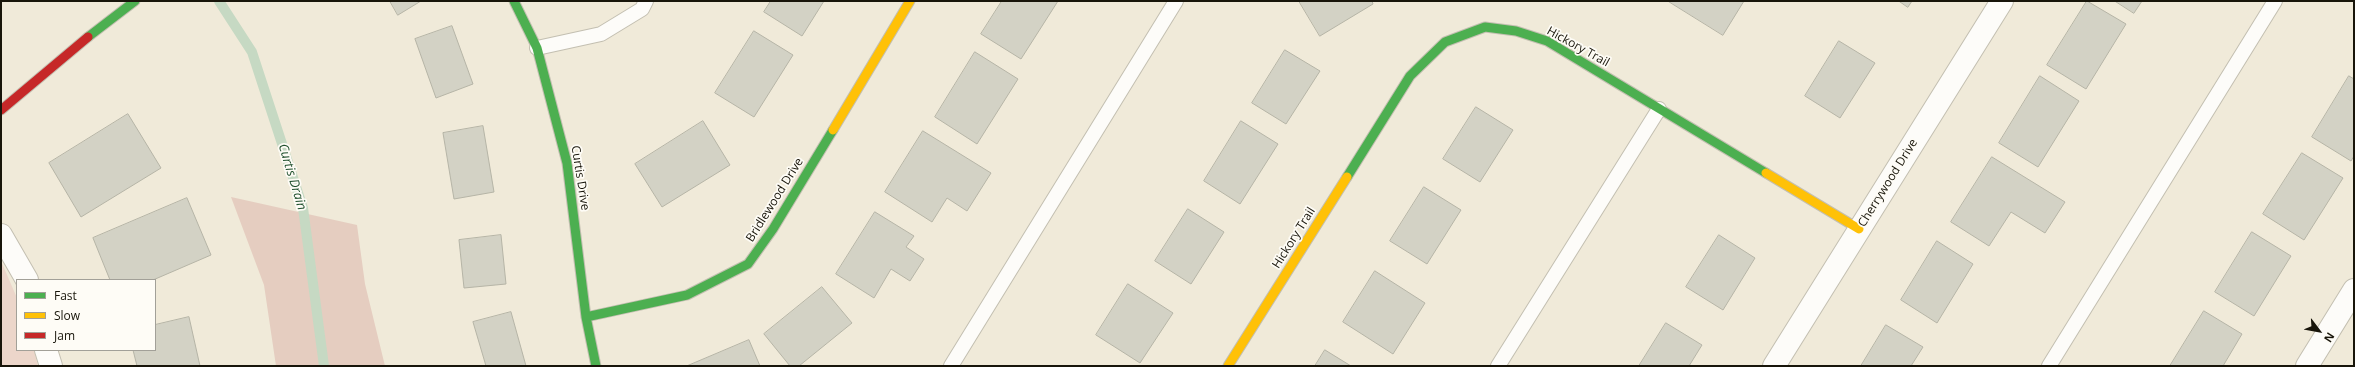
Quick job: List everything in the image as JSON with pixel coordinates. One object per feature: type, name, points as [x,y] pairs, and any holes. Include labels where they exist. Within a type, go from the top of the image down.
[{"type":"street","points":[[1,110],[66,54],[135,1]]},
{"type":"street","name":"Curtis Drive","points":[[514,1],[537,48],[567,163],[586,317],[596,366]]},
{"type":"street","name":"Bridlewood Drive","points":[[586,317],[688,295],[748,264],[773,229],[910,1]]},
{"type":"street","name":"Cherrywood Drive","points":[[1774,366],[2002,1]]},
{"type":"street","name":"Hickory Trail","points":[[1228,366],[1410,76],[1445,42],[1485,28],[1516,31],[1547,41],[1859,229]]},
{"type":"street","points":[[1,235],[26,279]]},
{"type":"street","points":[[2307,366],[2354,290]]},
{"type":"street","points":[[46,351],[51,366]]},
{"type":"lane","points":[[537,48],[601,34],[642,9],[646,1]]},
{"type":"lane","points":[[951,366],[1176,1]]},
{"type":"lane","points":[[2049,366],[2275,1]]},
{"type":"lane","points":[[1498,366],[1659,109]]},
{"type":"shaded area","points":[[231,197],[357,225],[365,284],[385,366],[276,366],[264,285]]},
{"type":"shaded area","points":[[1,261],[16,296],[16,351],[34,351],[38,366],[1,366]]},
{"type":"building","points":[[390,1],[421,1],[398,15]]},
{"type":"building","points":[[771,1],[824,1],[802,36],[764,12]]},
{"type":"building","points":[[1002,1],[1058,1],[1021,59],[981,34]]},
{"type":"building","points":[[1299,1],[1372,1],[1373,4],[1320,36]]},
{"type":"building","points":[[1668,1],[1744,1],[1723,35]]},
{"type":"building","points":[[1899,1],[1912,1],[1908,7]]},
{"type":"building","points":[[2087,1],[2126,24],[2086,89],[2047,65]]},
{"type":"building","points":[[2115,1],[2142,1],[2134,13]]},
{"type":"building","points":[[452,26],[473,84],[436,98],[415,39]]},
{"type":"building","points":[[754,31],[793,55],[754,117],[715,93]]},
{"type":"building","points":[[1839,41],[1875,63],[1840,118],[1805,96]]},
{"type":"building","points":[[1285,50],[1320,71],[1286,124],[1252,103]]},
{"type":"building","points":[[975,52],[1018,79],[977,144],[935,117]]},
{"type":"building","points":[[2040,76],[2079,101],[2038,167],[1999,143]]},
{"type":"building","points":[[2349,76],[2354,79],[2354,156],[2351,161],[2312,137]]},
{"type":"building","points":[[1476,107],[1513,130],[1480,182],[1443,159]]},
{"type":"building","points":[[128,114],[161,168],[81,217],[49,163]]},
{"type":"building","points":[[703,121],[730,165],[662,207],[635,164]]},
{"type":"building","points":[[1241,121],[1278,144],[1240,204],[1204,181]]},
{"type":"building","points":[[483,126],[494,192],[454,199],[443,133]]},
{"type":"building","points":[[923,131],[991,173],[967,211],[947,198],[932,222],[885,192]]},
{"type":"building","points":[[2302,153],[2343,178],[2304,240],[2263,214]]},
{"type":"building","points":[[1992,157],[2065,202],[2045,233],[2011,212],[1989,246],[1951,222]]},
{"type":"building","points":[[1424,187],[1461,210],[1427,264],[1390,241]]},
{"type":"building","points":[[187,198],[211,255],[155,279],[110,279],[93,238]]},
{"type":"building","points":[[1188,209],[1224,232],[1191,284],[1155,261]]},
{"type":"building","points":[[875,212],[914,236],[906,247],[924,259],[910,281],[891,269],[874,298],[836,274]]},
{"type":"building","points":[[2252,232],[2291,256],[2254,316],[2215,292]]},
{"type":"building","points":[[501,235],[506,284],[464,288],[459,240]]},
{"type":"building","points":[[1719,235],[1755,258],[1723,310],[1686,287]]},
{"type":"building","points":[[1937,241],[1973,264],[1937,323],[1901,300]]},
{"type":"building","points":[[1375,271],[1425,303],[1393,354],[1343,322]]},
{"type":"building","points":[[1128,284],[1173,313],[1140,363],[1096,335]]},
{"type":"building","points":[[822,287],[852,323],[799,366],[790,366],[764,334]]},
{"type":"building","points":[[2204,311],[2242,334],[2223,366],[2170,366]]},
{"type":"building","points":[[511,312],[526,366],[486,366],[473,322]]},
{"type":"building","points":[[189,317],[200,366],[137,366],[133,351],[156,351],[156,325]]},
{"type":"building","points":[[1666,323],[1702,345],[1689,366],[1639,366]]},
{"type":"building","points":[[1886,325],[1923,347],[1911,366],[1861,366]]},
{"type":"building","points":[[749,340],[760,366],[687,366]]},
{"type":"building","points":[[1325,350],[1351,366],[1315,366]]},
{"type":"waterway","name":"Curtis Drain","points":[[219,1],[252,52],[303,208],[324,366]]},
{"type":"traffic: fast","points":[[88,37],[135,1]]},
{"type":"traffic: fast","points":[[514,1],[537,48],[567,163],[586,317],[596,366]]},
{"type":"traffic: fast","points":[[1347,177],[1410,76],[1445,42],[1485,27],[1516,31],[1547,41],[1766,173]]},
{"type":"traffic: fast","points":[[586,317],[687,295],[748,264],[773,229],[833,130]]},
{"type":"traffic: slow","points":[[833,130],[910,1]]},
{"type":"traffic: slow","points":[[1766,173],[1859,229]]},
{"type":"traffic: slow","points":[[1228,366],[1347,177]]},
{"type":"traffic: jam","points":[[1,110],[88,37]]}]
